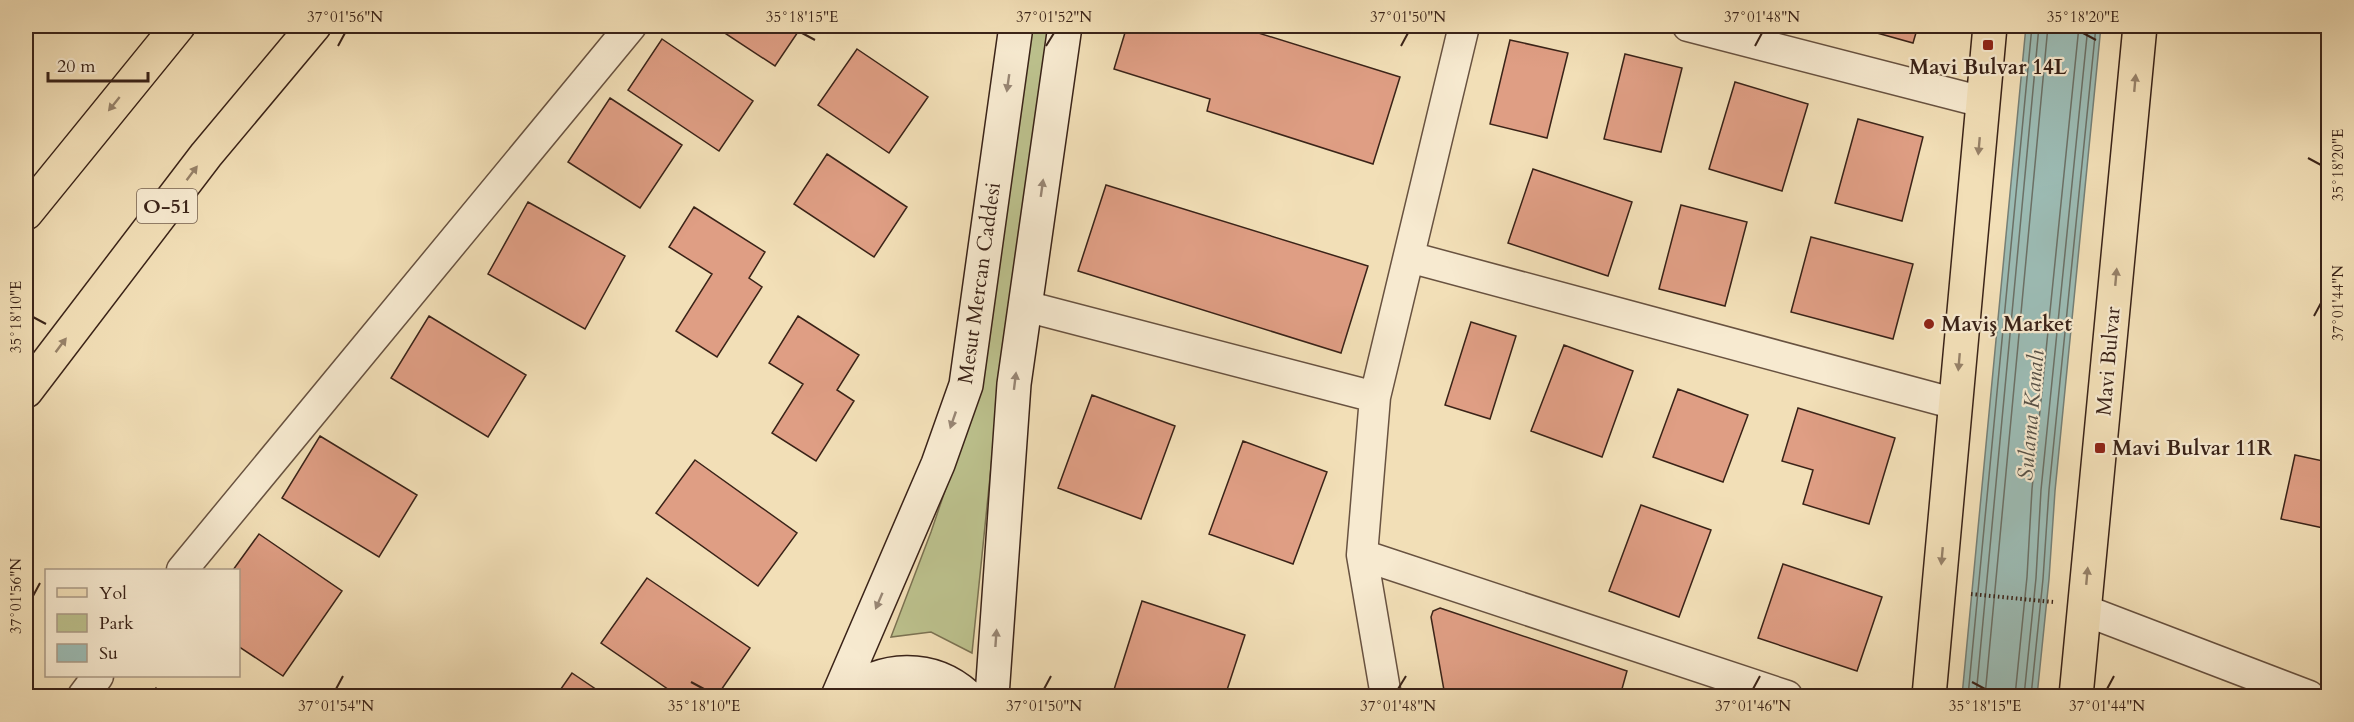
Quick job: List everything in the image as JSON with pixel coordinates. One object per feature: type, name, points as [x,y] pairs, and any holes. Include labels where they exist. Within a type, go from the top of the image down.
[{"type":"main road","points":[[26,213],[178,26]]},
{"type":"main road","name":"O-51","points":[[26,391],[206,155],[314,26]]},
{"type":"main road","name":"Mesut Mercan Caddesi","points":[[838,696],[938,464],[966,385],[1016,26]]},
{"type":"main road","points":[[992,696],[1014,384],[1065,26]]},
{"type":"main road","points":[[1929,696],[1990,26]]},
{"type":"main road","name":"Mavi Bulvar","points":[[2076,696],[2072,606],[2140,26]]},
{"type":"main road","points":[[846,696],[871,679],[898,672],[927,674],[954,685],[967,696]]},
{"type":"street","points":[[183,569],[632,26]]},
{"type":"street","points":[[1386,696],[1362,555],[1375,397],[1464,26]]},
{"type":"street","points":[[1688,26],[1983,102]]},
{"type":"street","points":[[1408,257],[1956,404]]},
{"type":"street","points":[[1025,306],[1375,397]]},
{"type":"street","points":[[1362,555],[1787,696]]},
{"type":"street","points":[[2072,606],[2309,696]]},
{"type":"street","points":[[83,696],[97,677]]},
{"type":"path","points":[[1967,594],[2072,606]]},
{"type":"green space","points":[[1031,26],[1049,26],[1000,379],[972,653],[931,632],[891,637],[931,532],[984,376]]},
{"type":"green space","points":[[906,687],[929,692],[936,696],[871,696],[882,691]]},
{"type":"water","name":"Sulama Kanalı","points":[[2026,26],[2101,26],[2055,491],[2049,579],[2037,696],[1962,696]]},
{"type":"building","points":[[714,26],[802,26],[775,66]]},
{"type":"building","points":[[1127,26],[1236,26],[1400,77],[1373,164],[1207,111],[1210,99],[1114,69]]},
{"type":"building","points":[[1852,26],[1918,26],[1913,43]]},
{"type":"building","points":[[662,39],[753,101],[719,151],[628,90]]},
{"type":"building","points":[[1510,40],[1568,53],[1547,138],[1490,124]]},
{"type":"building","points":[[857,49],[928,97],[889,153],[818,105]]},
{"type":"building","points":[[1625,54],[1682,68],[1661,152],[1604,139]]},
{"type":"building","points":[[1735,82],[1808,104],[1782,191],[1709,169]]},
{"type":"building","points":[[610,98],[682,145],[640,208],[568,162]]},
{"type":"building","points":[[1858,119],[1923,137],[1902,221],[1835,203]]},
{"type":"building","points":[[827,154],[907,207],[874,257],[794,204]]},
{"type":"building","points":[[1533,169],[1632,202],[1608,276],[1508,243]]},
{"type":"building","points":[[1106,185],[1368,266],[1341,353],[1078,271]]},
{"type":"building","points":[[528,202],[625,256],[585,329],[488,274]]},
{"type":"building","points":[[1681,205],[1747,222],[1725,306],[1659,289]]},
{"type":"building","points":[[694,207],[765,252],[749,278],[762,287],[717,357],[676,331],[712,274],[669,247]]},
{"type":"building","points":[[1811,237],[1913,264],[1893,339],[1791,312]]},
{"type":"building","points":[[429,316],[526,375],[488,437],[391,378]]},
{"type":"building","points":[[798,316],[859,355],[837,390],[854,401],[816,461],[772,433],[803,384],[769,363]]},
{"type":"building","points":[[1471,322],[1516,336],[1490,419],[1445,405]]},
{"type":"building","points":[[1564,345],[1633,371],[1602,457],[1531,431]]},
{"type":"building","points":[[1678,389],[1748,415],[1723,482],[1653,457]]},
{"type":"building","points":[[1092,395],[1175,426],[1141,519],[1058,488]]},
{"type":"building","points":[[1798,408],[1895,438],[1869,524],[1803,504],[1813,470],[1782,461]]},
{"type":"building","points":[[320,436],[417,495],[379,557],[282,498]]},
{"type":"building","points":[[1243,441],[1327,472],[1293,564],[1209,534]]},
{"type":"building","points":[[2295,455],[2328,462],[2328,529],[2281,519]]},
{"type":"building","points":[[695,460],[797,533],[758,586],[656,513]]},
{"type":"building","points":[[1641,505],[1711,530],[1679,617],[1609,591]]},
{"type":"building","points":[[259,534],[342,591],[283,676],[240,647],[240,569],[234,569]]},
{"type":"building","points":[[1783,564],[1882,597],[1857,671],[1758,638]]},
{"type":"building","points":[[647,578],[750,648],[717,696],[678,696],[601,643]]},
{"type":"building","points":[[1142,601],[1245,635],[1225,696],[1112,696]]},
{"type":"building","points":[[1440,608],[1627,671],[1620,696],[1445,696],[1431,617],[1433,611]]},
{"type":"building","points":[[572,673],[606,696],[556,696]]},
{"type":"building","points":[[156,688],[166,696],[148,696]]},
{"type":"place","name":"Mavi Bulvar 14L","points":[[1988,45]]},
{"type":"place","name":"Maviş Market","points":[[1929,324]]},
{"type":"place","name":"Mavi Bulvar 11R","points":[[2100,448]]}]
